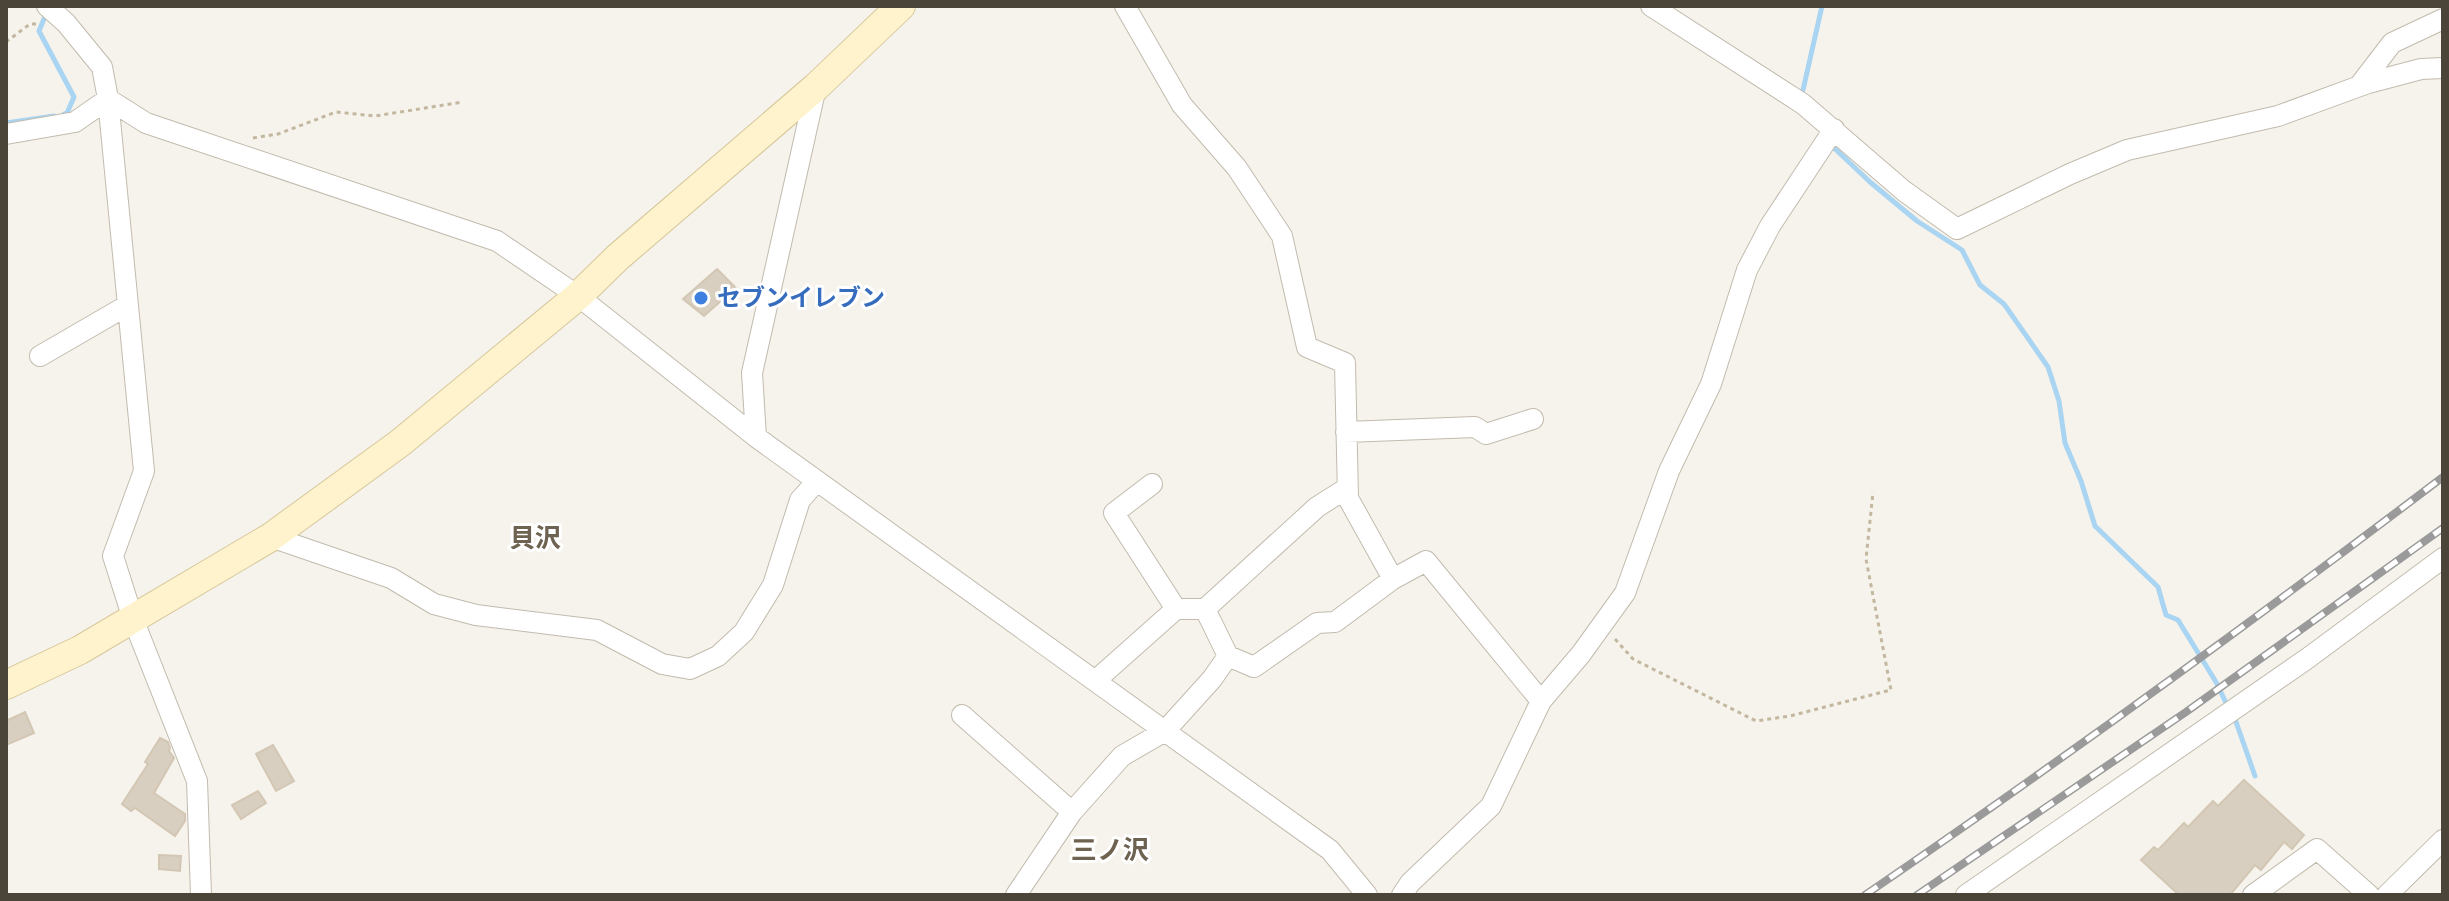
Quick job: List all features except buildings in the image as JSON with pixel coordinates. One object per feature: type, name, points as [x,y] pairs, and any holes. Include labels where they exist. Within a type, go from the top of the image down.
[{"type":"street","points":[[47,6],[69,15],[102,67],[108,99],[144,471],[113,556],[133,619],[197,781],[201,895]]},
{"type":"street","points":[[6,685],[80,650],[271,537],[400,443],[578,296],[618,257],[816,87],[901,6]]},
{"type":"street","points":[[1125,6],[1182,105],[1237,168],[1282,236],[1307,347],[1345,363],[1348,498],[1393,579]]},
{"type":"street","points":[[1651,6],[1803,104],[1904,191],[1957,229],[2127,150],[2278,116],[2359,86],[2421,69],[2443,68]]},
{"type":"street","points":[[2359,86],[2392,43],[2443,19]]},
{"type":"street","points":[[756,437],[752,373],[816,87]]},
{"type":"street","points":[[6,134],[75,122],[108,99]]},
{"type":"street","points":[[108,99],[146,123],[497,241],[578,296],[756,437],[1330,850],[1367,895]]},
{"type":"street","points":[[1402,895],[1440,853],[1491,806],[1541,701],[1625,593],[1669,471],[1711,384],[1747,270],[1770,226],[1834,129]]},
{"type":"street","points":[[40,356],[128,305]]},
{"type":"street","points":[[1346,432],[1475,427],[1486,434],[1533,419]]},
{"type":"street","points":[[271,537],[391,578],[434,604],[476,615],[597,630],[662,664],[690,669],[718,656],[744,632],[773,585],[800,500],[817,481]]},
{"type":"street","points":[[1152,484],[1114,513],[1176,609]]},
{"type":"street","points":[[1095,681],[1176,609],[1205,609],[1317,507],[1347,488]]},
{"type":"street","points":[[1966,895],[2308,658],[2443,558]]},
{"type":"street","points":[[1205,609],[1228,656],[1254,667],[1317,623],[1335,622],[1393,579],[1426,561],[1541,701]]},
{"type":"street","points":[[1016,895],[1072,812],[1122,756],[1165,731],[1212,679],[1228,656]]},
{"type":"street","points":[[962,715],[1072,812]]},
{"type":"street","points":[[2387,895],[2443,840]]},
{"type":"street","points":[[2253,895],[2317,849],[2369,895]]},
{"type":"path","points":[[6,42],[30,24],[69,15]]},
{"type":"path","points":[[227,150],[236,141],[278,134],[336,112],[375,116],[463,102]]},
{"type":"path","points":[[1602,625],[1633,659],[1756,721],[1790,716],[1891,690],[1866,559],[1873,492]]},
{"type":"waterway","points":[[1803,90],[1822,6]]},
{"type":"waterway","points":[[46,14],[39,31],[74,97],[64,114]]},
{"type":"waterway","points":[[6,123],[54,116]]},
{"type":"waterway","points":[[1831,145],[1917,221],[1962,250],[1980,285],[2004,304],[2048,367],[2059,401],[2065,443],[2095,526],[2158,587],[2166,615],[2178,620],[2228,707]]},
{"type":"waterway","points":[[2235,719],[2255,776]]},
{"type":"railway","points":[[1865,895],[2156,690],[2443,477]]},
{"type":"railway","points":[[1917,895],[2186,712],[2443,528]]},
{"type":"place","name":"セブンイレブン","points":[[701,298]]},
{"type":"district","name":"貝沢","points":[[535,539]]},
{"type":"district","name":"三ノ沢","points":[[1110,851]]}]
